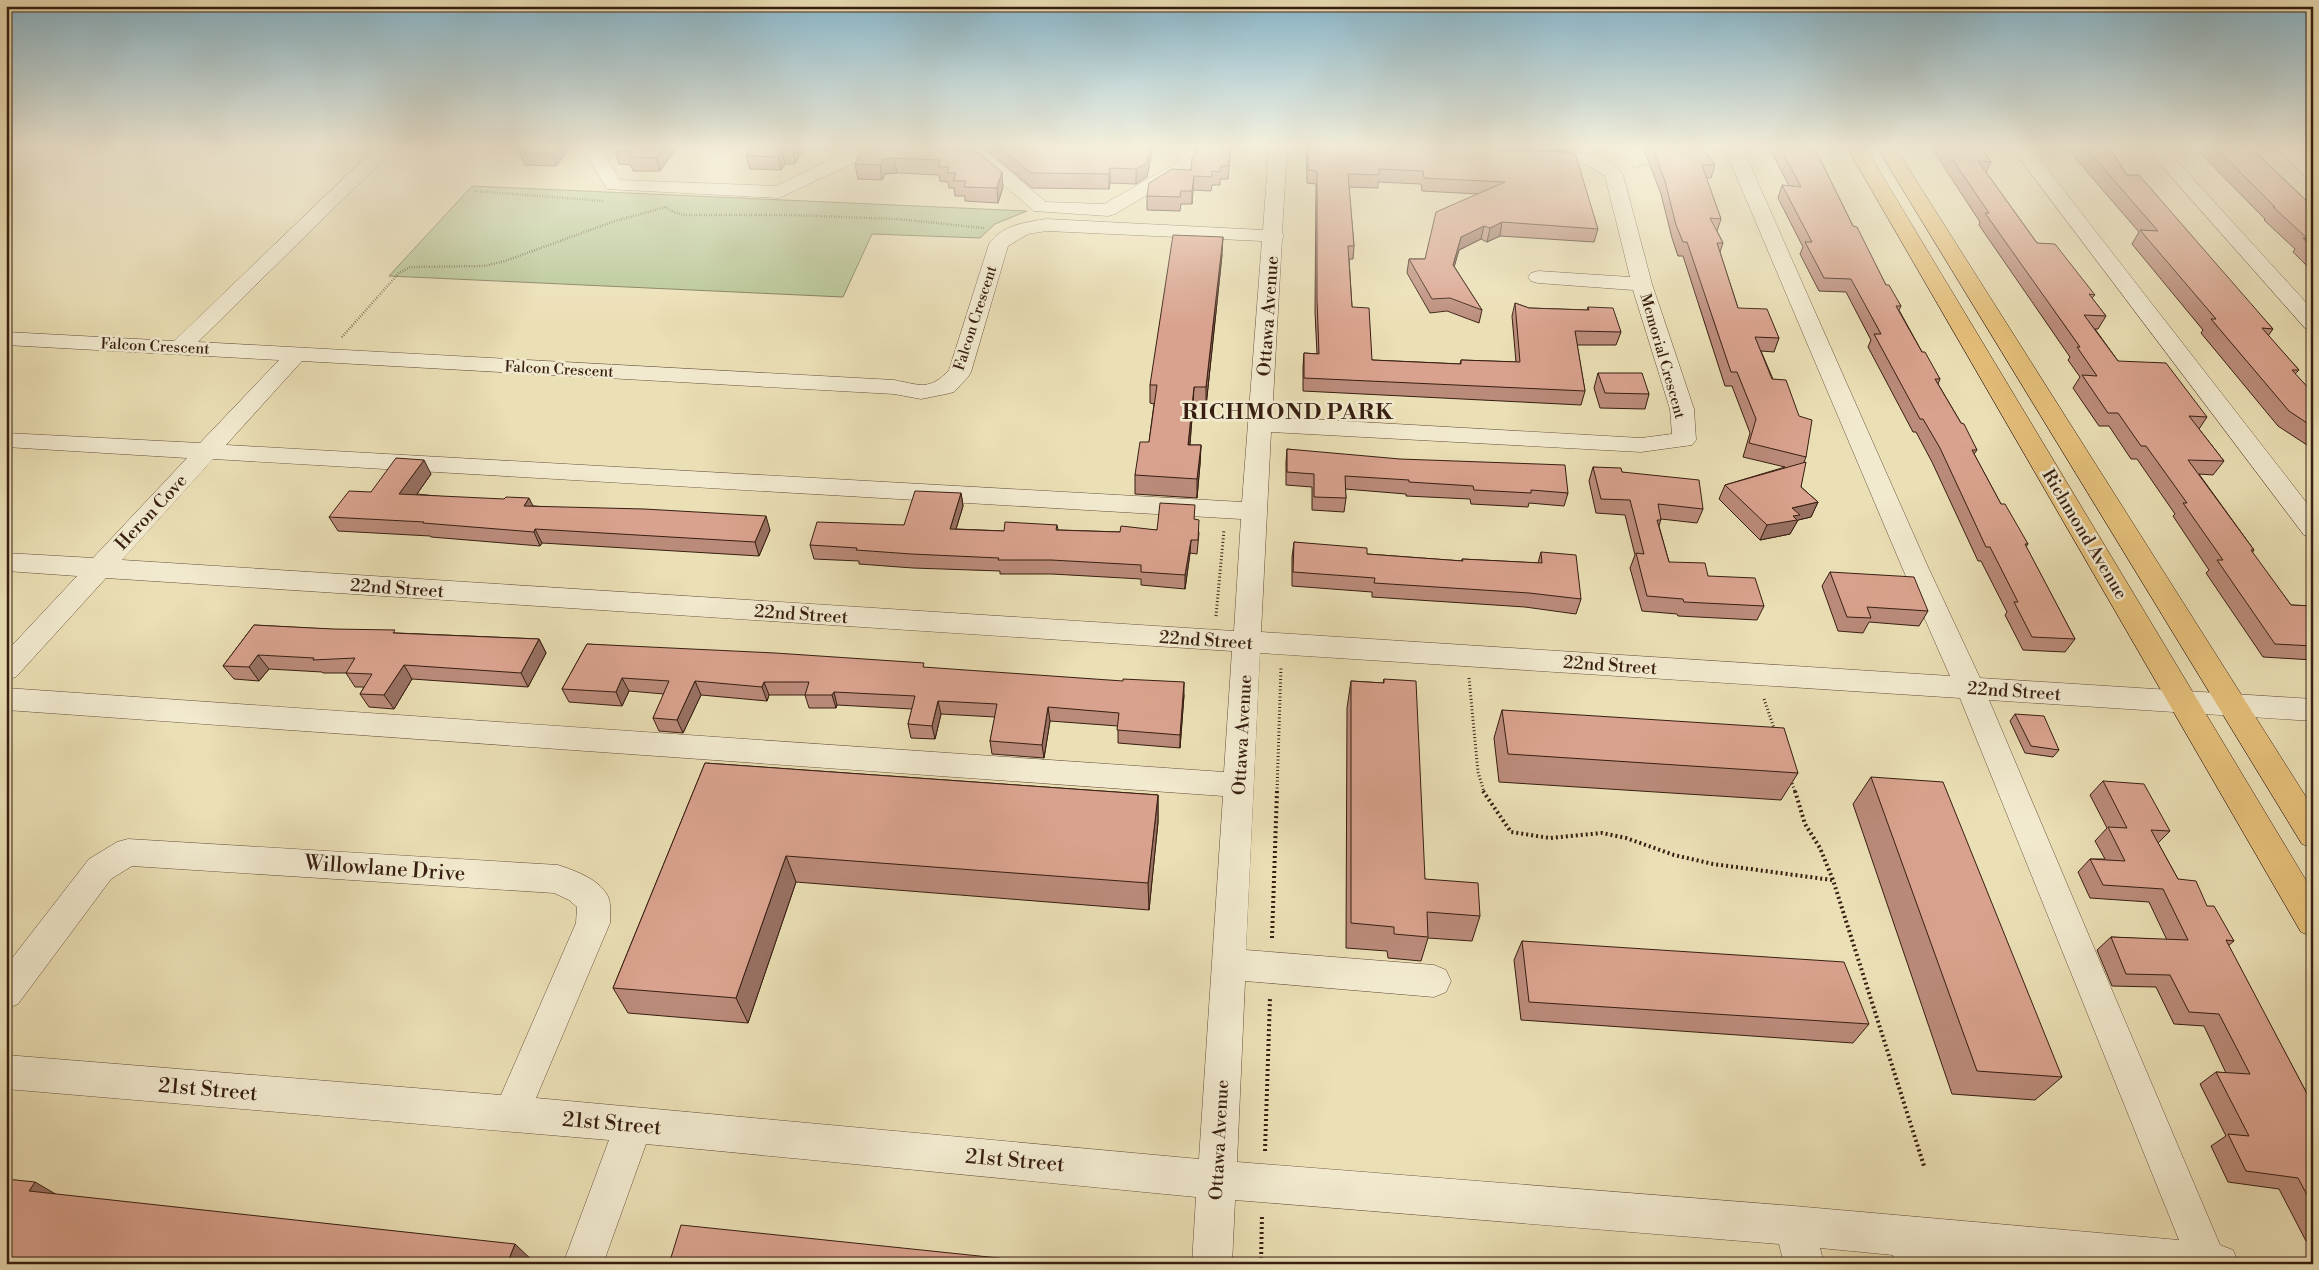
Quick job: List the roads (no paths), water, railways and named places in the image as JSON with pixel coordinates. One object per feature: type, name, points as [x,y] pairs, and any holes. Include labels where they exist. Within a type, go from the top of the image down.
[{"type":"main road","name":"Richmond Avenue","points":[[1891,206],[2313,922]]},
{"type":"main road","name":"Richmond Avenue","points":[[1923,206],[2313,835]]},
{"type":"street","points":[[179,348],[326,206]]},
{"type":"street","points":[[1039,206],[1041,208],[1108,210],[1114,206]]},
{"type":"street","name":"Ottawa Avenue","points":[[1212,1264],[1254,511],[1275,206]]},
{"type":"street","name":"Memorial Crescent","points":[[1261,424],[1641,445],[1684,440],[1682,409],[1642,284],[1622,206]]},
{"type":"street","points":[[1759,206],[1915,567],[1970,688],[2014,799],[2213,1263]]},
{"type":"street","points":[[2065,206],[2313,529]]},
{"type":"street","points":[[2208,206],[2313,323]]},
{"type":"street","name":"Falcon Crescent","points":[[6,338],[884,387],[921,392],[946,387],[960,372],[999,244],[1006,235],[1028,227],[1047,225],[1274,236]]},
{"type":"street","points":[[1538,277],[1642,284]]},
{"type":"street","name":"Heron Cove","points":[[6,670],[295,355]]},
{"type":"street","points":[[6,440],[1254,511]]},
{"type":"street","name":"22nd Street","points":[[6,562],[1247,643],[1756,674],[2234,707],[2313,710]]},
{"type":"street","points":[[6,699],[1239,785]]},
{"type":"street","name":"Willowlane Drive","points":[[6,993],[100,869],[128,852],[558,879],[581,890],[593,901],[593,923],[511,1114]]},
{"type":"street","points":[[1229,964],[1434,981]]},
{"type":"street","name":"21st Street","points":[[6,1072],[634,1124],[1217,1179],[1794,1226],[1912,1250],[2213,1263]]},
{"type":"street","points":[[583,1264],[634,1124]]},
{"type":"street","points":[[1794,1226],[1804,1264]]},
{"type":"district","name":"RICHMOND PARK","points":[[1288,411]]}]
